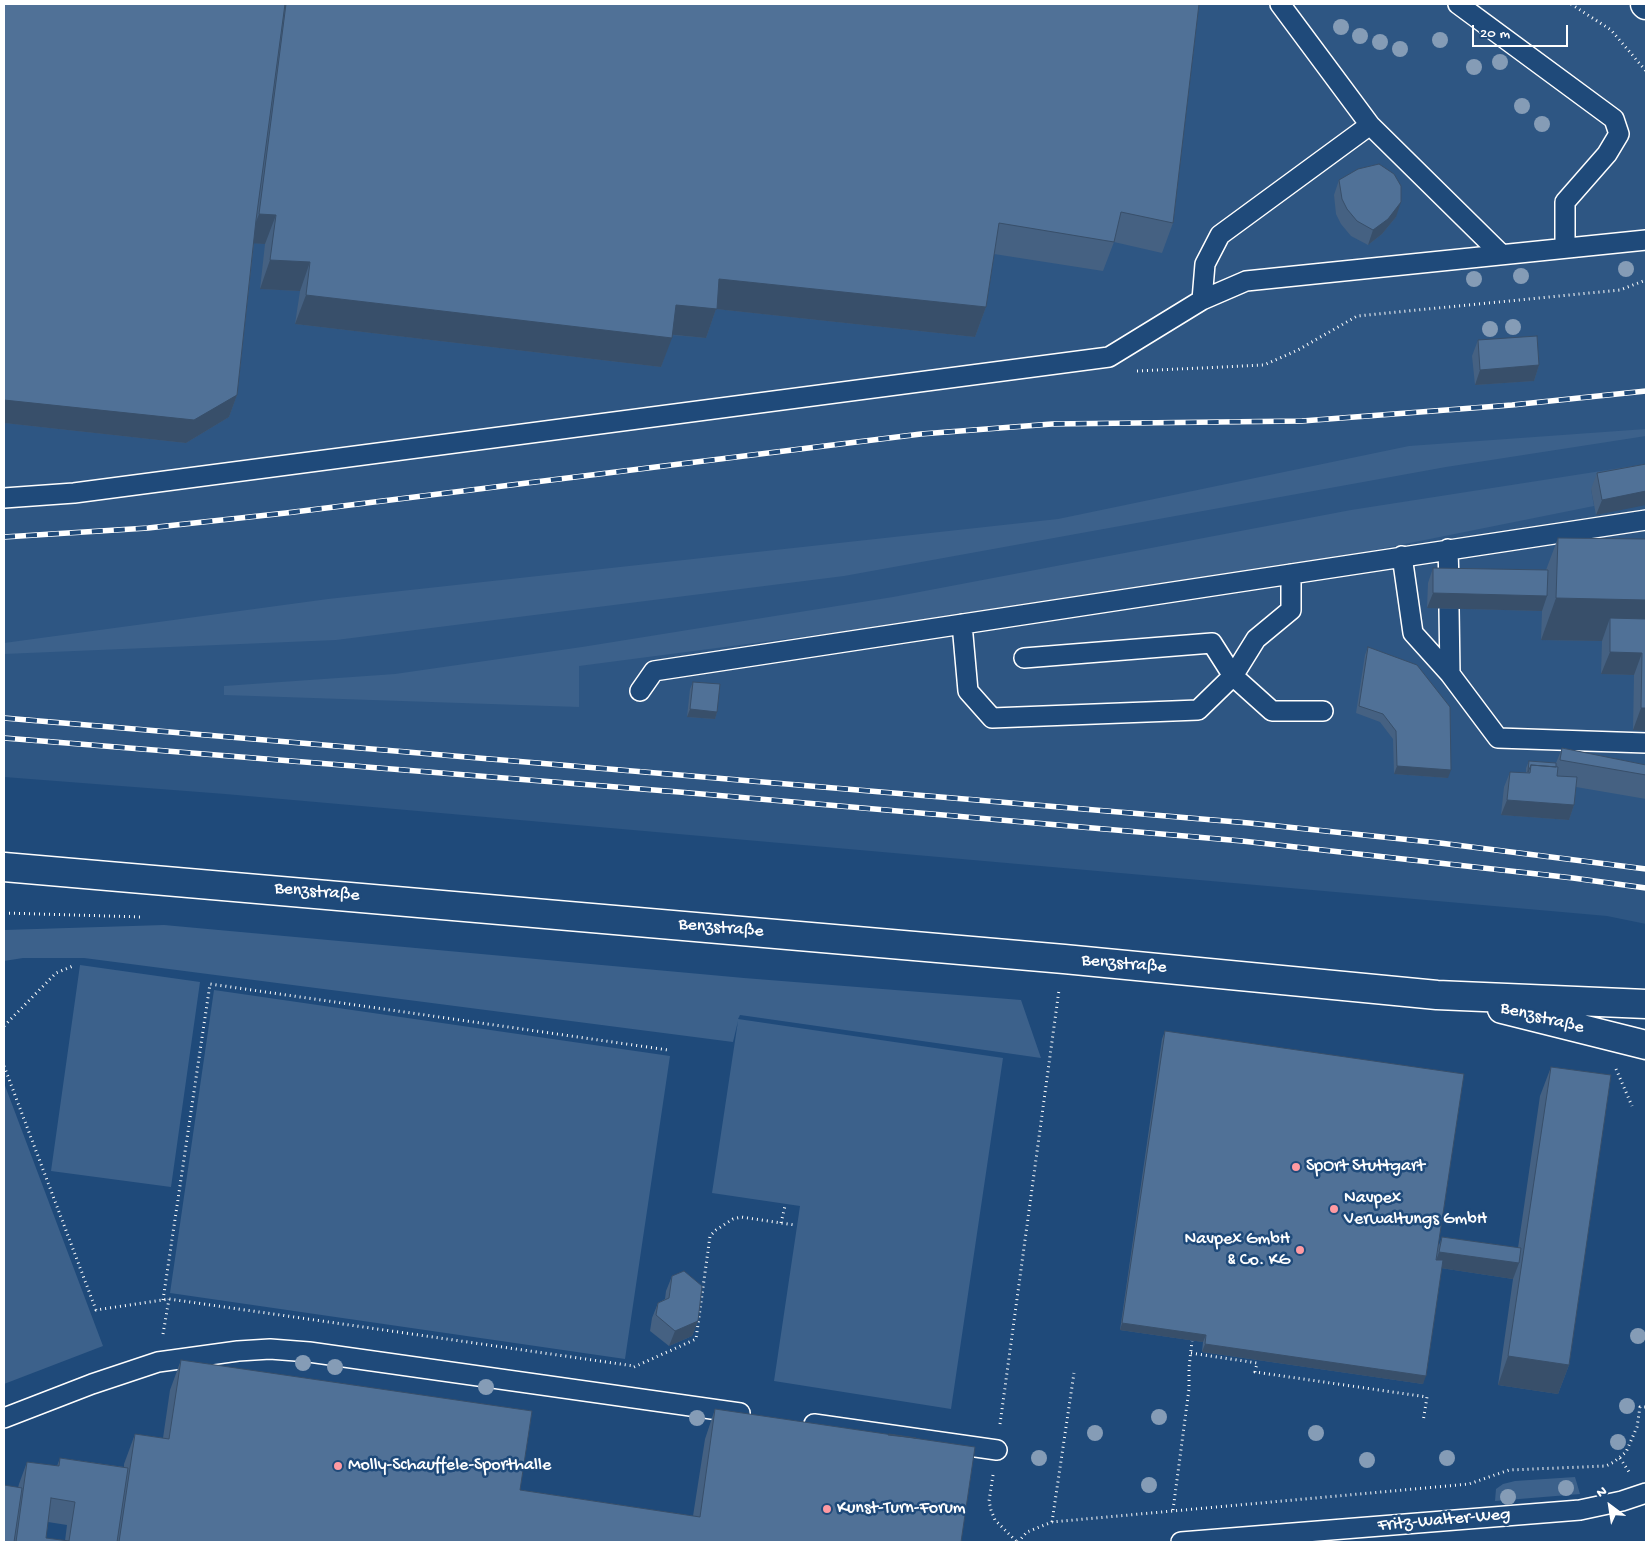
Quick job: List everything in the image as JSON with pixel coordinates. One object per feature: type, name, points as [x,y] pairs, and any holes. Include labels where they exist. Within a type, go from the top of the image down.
[{"type":"main road","name":"Benzstraße","points":[[4,867],[1064,959],[1437,995],[1646,1004]]},
{"type":"main road","name":"Benzstraße","points":[[1437,995],[1646,1045]]},
{"type":"lane","points":[[1280,4],[1370,125],[1501,254]]},
{"type":"lane","points":[[1458,4],[1614,118],[1619,134],[1611,147],[1565,202],[1565,248]]},
{"type":"lane","points":[[1202,300],[1205,264],[1220,234],[1370,125]]},
{"type":"lane","points":[[4,498],[93,490],[1109,357],[1202,300],[1246,281],[1265,277],[1646,240]]},
{"type":"lane","points":[[640,691],[654,671],[1646,520]]},
{"type":"lane","points":[[1448,549],[1448,583]]},
{"type":"lane","points":[[1402,556],[1412,633],[1450,674],[1498,738],[1646,742]]},
{"type":"lane","points":[[962,624],[968,691],[992,718],[1198,710],[1233,676],[1256,639],[1291,610],[1291,574]]},
{"type":"lane","points":[[1449,609],[1450,674]]},
{"type":"lane","points":[[1024,658],[1212,643],[1233,676],[1272,711],[1323,711]]},
{"type":"lane","points":[[4,1418],[92,1384],[158,1362],[222,1352],[270,1349],[309,1352],[754,1415]]},
{"type":"lane","points":[[793,1421],[996,1450]]},
{"type":"lane","name":"Fritz-Walter-Weg","points":[[1181,1542],[1580,1510],[1622,1501],[1646,1493]]},
{"type":"path","points":[[1572,4],[1611,30],[1646,71]]},
{"type":"path","points":[[1109,357],[1124,372],[1264,364],[1298,350],[1357,316],[1382,311],[1620,290],[1646,280]]},
{"type":"path","points":[[4,913],[143,917]]},
{"type":"path","points":[[1064,959],[989,1501],[995,1520],[1018,1542],[1027,1532],[1052,1522],[1469,1484],[1509,1470],[1606,1466],[1626,1452],[1637,1427],[1640,1406],[1646,1407]]},
{"type":"path","points":[[4,1026],[56,972],[74,966]]},
{"type":"path","points":[[163,1300],[210,984],[668,1050]]},
{"type":"path","points":[[4,1066],[96,1310],[169,1299],[634,1366],[696,1339],[710,1236],[716,1230],[733,1219],[741,1217],[795,1225]]},
{"type":"path","points":[[1615,1066],[1632,1106]]},
{"type":"path","points":[[781,1223],[785,1206]]},
{"type":"path","points":[[158,1362],[169,1299]]},
{"type":"path","points":[[1173,1510],[1190,1389],[1192,1341]]},
{"type":"path","points":[[1191,1353],[1257,1362],[1255,1372],[1427,1397],[1423,1422]]},
{"type":"path","points":[[628,1398],[634,1366]]},
{"type":"path","points":[[1052,1522],[1074,1373]]},
{"type":"shaded area","points":[[4,4],[1646,4],[1646,924],[1607,916],[225,794],[4,777]]},
{"type":"shaded area","points":[[1646,429],[1646,436],[1446,467],[844,576],[336,640],[4,654],[4,643],[328,599],[1058,519],[1409,446]]},
{"type":"shaded area","points":[[1646,464],[1591,489],[1594,506],[1350,555],[908,623],[579,666],[579,707],[224,695],[224,686],[395,674],[582,647],[893,597],[1351,510]]},
{"type":"shaded area","points":[[164,925],[744,978],[1021,1000],[1041,1058],[740,1015],[738,1019],[1003,1058],[951,1409],[774,1381],[800,1206],[712,1193],[738,1021],[733,1042],[84,958],[23,958],[4,961],[4,930]]},
{"type":"shaded area","points":[[80,965],[200,982],[171,1187],[51,1171]]},
{"type":"shaded area","points":[[214,990],[670,1056],[625,1359],[170,1293]]},
{"type":"shaded area","points":[[4,1083],[103,1346],[4,1384]]},
{"type":"shaded area","points":[[1575,1477],[1580,1494],[1495,1501],[1496,1489],[1503,1484],[1515,1481]]},
{"type":"building","points":[[4,4],[285,4],[256,220],[237,395],[194,420],[4,400]]},
{"type":"building","points":[[286,4],[1199,4],[1173,223],[1121,212],[1114,242],[999,223],[986,307],[719,279],[717,309],[676,305],[672,338],[306,295],[310,262],[270,260],[276,215],[259,214]]},
{"type":"building","points":[[1379,164],[1394,174],[1401,186],[1401,202],[1388,219],[1373,230],[1357,221],[1347,209],[1342,199],[1339,180],[1358,169]]},
{"type":"building","points":[[1537,336],[1539,365],[1480,370],[1478,340]]},
{"type":"building","points":[[1646,464],[1646,491],[1602,500],[1597,473]]},
{"type":"building","points":[[1558,538],[1646,539],[1646,600],[1556,598]]},
{"type":"building","points":[[1433,568],[1548,570],[1547,596],[1433,593]]},
{"type":"building","points":[[1610,618],[1646,619],[1646,708],[1641,708],[1642,653],[1610,652]]},
{"type":"building","points":[[1368,647],[1417,665],[1450,707],[1451,770],[1397,766],[1396,731],[1383,714],[1359,706]]},
{"type":"building","points":[[693,682],[720,684],[717,712],[690,709]]},
{"type":"building","points":[[1562,748],[1646,765],[1646,775],[1560,760]]},
{"type":"building","points":[[1529,761],[1556,763],[1556,767],[1531,765],[1528,772]]},
{"type":"building","points":[[1531,765],[1558,767],[1557,776],[1577,777],[1574,805],[1507,800],[1510,772],[1530,773]]},
{"type":"building","name":"SpOrt Stuttgart","points":[[1165,1031],[1464,1074],[1436,1260],[1443,1260],[1426,1376],[1205,1344],[1206,1335],[1122,1323]]},
{"type":"building","points":[[1551,1067],[1611,1075],[1569,1365],[1508,1356]]},
{"type":"building","points":[[1442,1237],[1521,1248],[1519,1263],[1439,1252]]},
{"type":"building","points":[[684,1271],[702,1286],[698,1321],[675,1331],[656,1315],[658,1303],[669,1298],[672,1276]]},
{"type":"building","points":[[181,1360],[532,1411],[520,1490],[700,1517],[715,1409],[975,1447],[961,1542],[119,1542],[135,1434],[169,1439]]},
{"type":"building","points":[[60,1458],[128,1468],[117,1542],[16,1542],[27,1462],[59,1466]],"holes":[[[51,1498],[75,1502],[69,1541],[46,1538]]]},
{"type":"building","points":[[4,1485],[22,1488],[14,1542],[4,1542]]},
{"type":"railway","points":[[4,537],[148,528],[286,513],[921,434],[1052,424],[1302,421],[1512,405],[1646,391]]},
{"type":"railway","points":[[4,718],[1249,823],[1440,843],[1646,869]]},
{"type":"railway","points":[[4,738],[679,792],[1242,841],[1646,888]]},
{"type":"place","name":"SpOrt Stuttgart","points":[[1296,1167]]},
{"type":"place","name":"Navpex Verwaltungs GmbH","points":[[1334,1209]]},
{"type":"place","name":"Navpex GmbH & Co. KG","points":[[1300,1250]]},
{"type":"place","name":"Molly-Schauffele-Sporthalle","points":[[338,1466]]},
{"type":"place","name":"Kunst-Turn-Forum","points":[[827,1509]]}]
